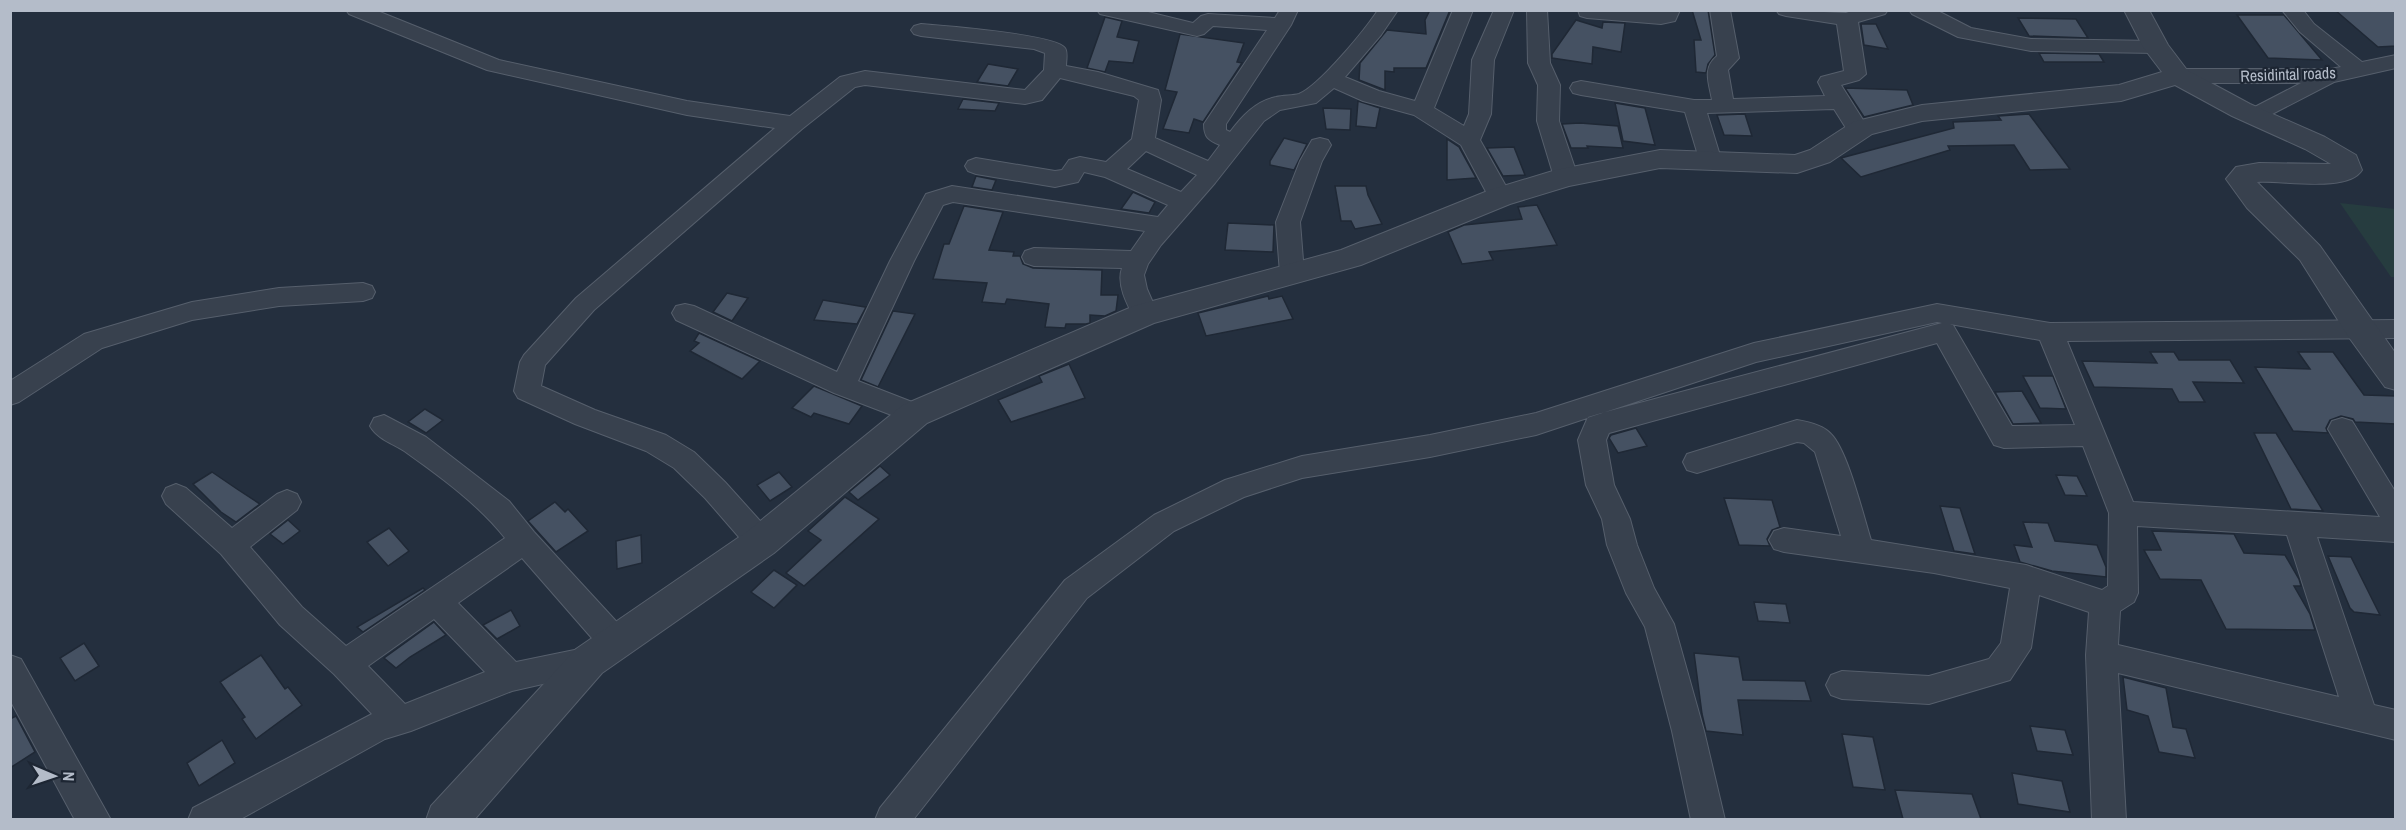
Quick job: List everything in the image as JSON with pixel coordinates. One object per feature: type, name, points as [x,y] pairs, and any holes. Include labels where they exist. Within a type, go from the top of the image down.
[{"type":"street","points":[[356,10],[494,65],[687,108],[794,124]]},
{"type":"street","points":[[1107,10],[1140,16],[1166,26],[1197,30],[1208,20],[1244,16],[1285,18]]},
{"type":"street","points":[[1145,314],[1134,288],[1132,276],[1137,260],[1164,226],[1211,172],[1252,119],[1273,103],[1305,100],[1313,96],[1388,10]]},
{"type":"street","points":[[1422,110],[1463,10]]},
{"type":"street","points":[[1469,140],[1480,114],[1483,60],[1504,10]]},
{"type":"street","points":[[1537,10],[1539,63],[1549,85],[1548,121],[1566,177]]},
{"type":"street","points":[[1587,12],[1661,18],[1668,17],[1670,10]]},
{"type":"street","points":[[1720,10],[1728,58],[1719,64],[1717,70],[1724,106]]},
{"type":"street","points":[[1786,10],[1847,18],[1878,10]]},
{"type":"street","points":[[1919,10],[1965,33],[2031,45],[2156,47]]},
{"type":"street","points":[[2136,10],[2156,47],[2178,76],[2346,161],[2348,170],[2340,174],[2259,172],[2246,174],[2240,179],[2257,201],[2310,252],[2359,328],[2396,378]]},
{"type":"street","points":[[2292,10],[2307,28],[2357,69]]},
{"type":"street","points":[[1232,142],[1215,134],[1215,124],[1285,18]]},
{"type":"street","points":[[1847,18],[1855,74],[1851,77],[1833,79],[1830,82],[1859,131]]},
{"type":"street","points":[[761,542],[715,490],[684,460],[656,443],[585,417],[527,391],[533,362],[585,304],[794,124],[848,82],[856,78],[1025,97],[1034,95],[1055,71],[1058,53],[1053,48],[1037,43],[921,30]]},
{"type":"street","name":"Residintal roads","points":[[2178,76],[2330,76],[2396,61]]},
{"type":"street","points":[[1055,71],[1090,77],[1150,95],[1143,141],[1111,171]]},
{"type":"street","points":[[2121,93],[2178,76]]},
{"type":"street","points":[[2255,116],[2330,76]]},
{"type":"street","points":[[1330,78],[1371,96],[1422,110],[1469,140],[1489,173],[1500,197]]},
{"type":"street","points":[[1581,88],[1694,107],[1840,102]]},
{"type":"street","points":[[446,819],[602,651],[761,542],[915,414],[1145,314],[1350,258],[1500,197],[1566,177],[1660,159],[1797,164],[1820,156],[1863,128],[1922,113],[2121,93],[2226,102]]},
{"type":"street","points":[[1694,107],[1711,162]]},
{"type":"street","points":[[1143,141],[1211,172]]},
{"type":"street","points":[[1292,273],[1288,222],[1311,160],[1320,145]]},
{"type":"street","points":[[976,166],[1055,179],[1070,177],[1080,164],[1111,171],[1184,203]]},
{"type":"street","points":[[843,386],[902,261],[934,200],[941,196],[952,194],[1164,226]]},
{"type":"street","points":[[1034,256],[1137,260]]},
{"type":"street","points":[[10,395],[93,341],[192,311],[279,297],[363,292]]},
{"type":"street","points":[[892,819],[1076,589],[1164,523],[1235,488],[1302,468],[1430,446],[1536,424],[1754,353],[1937,313],[2050,332],[2396,329]]},
{"type":"street","points":[[685,314],[843,386],[915,414]]},
{"type":"street","points":[[1708,819],[1688,731],[1659,624],[1641,593],[1622,545],[1616,519],[1600,485],[1592,440],[1598,425],[1944,332],[2004,437],[2093,435]]},
{"type":"street","points":[[1784,540],[1934,561],[2026,578],[2104,604],[2123,593],[2123,513],[2050,332]]},
{"type":"street","points":[[384,426],[416,445],[499,509],[602,651]]},
{"type":"street","points":[[2342,429],[2396,519]]},
{"type":"street","points":[[1697,462],[1797,431],[1809,432],[1820,438],[1827,448],[1860,551]]},
{"type":"street","points":[[177,496],[231,545],[291,616],[345,664],[400,721]]},
{"type":"street","points":[[231,545],[287,502]]},
{"type":"street","points":[[2123,513],[2396,530]]},
{"type":"street","points":[[2298,524],[2362,718]]},
{"type":"street","points":[[345,664],[524,541]]},
{"type":"street","points":[[1842,685],[1929,690],[1999,670],[2016,648],[2026,578]]},
{"type":"street","points":[[435,600],[510,677]]},
{"type":"street","points":[[2104,604],[2102,655],[2109,819]]},
{"type":"street","points":[[205,819],[379,726],[400,721],[510,677],[602,651]]},
{"type":"street","points":[[2102,655],[2396,725]]},
{"type":"street","points":[[10,669],[94,819]]},
{"type":"green space","points":[[2340,203],[2395,209],[2395,277],[2391,277]]},
{"type":"building","points":[[1430,10],[1450,10],[1426,68],[1394,68],[1394,72],[1385,71],[1385,90],[1359,80],[1360,63],[1387,30],[1426,34],[1425,20]]},
{"type":"building","points":[[1692,10],[1708,10],[1715,55],[1708,64],[1706,73],[1696,72],[1694,40],[1701,40]]},
{"type":"building","points":[[2335,10],[2396,10],[2396,46],[2378,47]]},
{"type":"building","points":[[2237,15],[2284,15],[2322,60],[2268,58]]},
{"type":"building","points":[[1105,17],[1122,21],[1117,37],[1139,41],[1133,63],[1109,61],[1105,72],[1087,68]]},
{"type":"building","points":[[2018,18],[2076,19],[2088,38],[2029,36]]},
{"type":"building","points":[[1576,20],[1602,28],[1603,22],[1625,23],[1621,52],[1593,47],[1592,64],[1552,58],[1552,54]]},
{"type":"building","points":[[1861,24],[1876,24],[1888,49],[1864,45]]},
{"type":"building","points":[[1180,34],[1244,43],[1237,62],[1242,63],[1203,122],[1194,119],[1189,133],[1163,129],[1177,92],[1165,90]]},
{"type":"building","points":[[2039,53],[2099,54],[2104,62],[2044,62]]},
{"type":"building","points":[[988,64],[1018,69],[1008,86],[977,82]]},
{"type":"building","points":[[1845,88],[1907,90],[1913,105],[1864,117]]},
{"type":"building","points":[[963,99],[999,103],[995,111],[958,109]]},
{"type":"building","points":[[1358,101],[1380,108],[1376,128],[1356,126]]},
{"type":"building","points":[[1615,103],[1645,108],[1655,145],[1623,141]]},
{"type":"building","points":[[1323,108],[1351,109],[1350,130],[1326,129]]},
{"type":"building","points":[[1745,114],[1752,136],[1724,135],[1717,115]]},
{"type":"building","points":[[2029,114],[2070,169],[2030,170],[2014,145],[1948,146],[1950,150],[1861,177],[1841,158],[1954,128],[1953,122],[2001,120],[1998,116]]},
{"type":"building","points":[[1562,124],[1618,126],[1623,148],[1587,146],[1588,148],[1571,148]]},
{"type":"building","points":[[1284,138],[1307,144],[1294,170],[1270,165],[1270,161]]},
{"type":"building","points":[[1447,139],[1459,147],[1476,178],[1447,180]]},
{"type":"building","points":[[1514,147],[1525,175],[1503,176],[1487,148]]},
{"type":"building","points":[[976,176],[996,180],[992,190],[972,187]]},
{"type":"building","points":[[1335,186],[1366,186],[1382,224],[1355,229],[1351,221],[1341,221]]},
{"type":"building","points":[[1133,192],[1155,202],[1149,213],[1121,209]]},
{"type":"building","points":[[1537,205],[1557,245],[1489,252],[1493,260],[1462,264],[1448,232],[1464,225],[1522,219],[1518,207]]},
{"type":"building","points":[[964,206],[1003,212],[989,250],[1014,252],[1013,256],[1020,256],[1023,264],[1033,268],[1102,270],[1101,295],[1118,295],[1116,311],[1105,316],[1090,315],[1090,323],[1086,324],[1066,324],[1065,328],[1045,327],[1049,304],[1007,299],[1005,304],[982,302],[987,283],[933,279],[944,244],[949,244]]},
{"type":"building","points":[[1228,223],[1274,225],[1273,252],[1225,250]]},
{"type":"building","points":[[727,293],[748,298],[732,321],[713,312]]},
{"type":"building","points":[[1268,296],[1269,299],[1282,296],[1293,319],[1206,336],[1198,313]]},
{"type":"building","points":[[823,300],[866,307],[857,324],[814,320]]},
{"type":"building","points":[[893,311],[915,314],[878,387],[861,380]]},
{"type":"building","points":[[699,333],[760,361],[742,379],[690,351],[699,343],[694,341]]},
{"type":"building","points":[[2150,352],[2174,352],[2179,360],[2230,360],[2244,383],[2193,382],[2205,402],[2179,402],[2172,389],[2094,387],[2082,361],[2157,363]]},
{"type":"building","points":[[2298,352],[2333,352],[2364,395],[2396,396],[2396,424],[2355,422],[2353,419],[2341,416],[2330,420],[2326,428],[2328,433],[2293,431],[2255,367],[2310,369]]},
{"type":"building","points":[[1069,364],[1085,398],[1011,422],[998,400],[1042,382],[1039,376]]},
{"type":"building","points":[[2023,376],[2053,376],[2066,409],[2040,408]]},
{"type":"building","points":[[814,386],[862,406],[849,424],[814,413],[811,417],[792,408]]},
{"type":"building","points":[[2022,391],[2041,423],[2013,424],[1995,392]]},
{"type":"building","points":[[425,409],[443,420],[426,433],[408,422]]},
{"type":"building","points":[[1636,428],[1647,446],[1618,453],[1609,438],[1611,435]]},
{"type":"building","points":[[2254,433],[2276,433],[2323,511],[2291,509]]},
{"type":"building","points":[[880,466],[890,475],[858,500],[849,492]]},
{"type":"building","points":[[212,472],[260,504],[236,522],[221,512],[193,484]]},
{"type":"building","points":[[779,472],[792,487],[770,501],[757,485]]},
{"type":"building","points":[[2056,475],[2077,476],[2087,496],[2065,495]]},
{"type":"building","points":[[845,497],[879,519],[804,586],[786,573],[821,540],[808,531]]},
{"type":"building","points":[[1724,498],[1772,500],[1780,527],[1772,530],[1767,539],[1770,546],[1739,545]]},
{"type":"building","points":[[555,502],[565,512],[568,509],[588,531],[556,552],[528,521]]},
{"type":"building","points":[[1940,506],[1960,508],[1975,554],[1954,551]]},
{"type":"building","points":[[288,520],[300,531],[283,544],[270,534]]},
{"type":"building","points":[[2023,522],[2048,523],[2055,541],[2097,545],[2106,567],[2106,577],[2052,571],[2020,562],[2014,545],[2032,547]]},
{"type":"building","points":[[389,528],[409,551],[388,566],[367,542]]},
{"type":"building","points":[[2152,531],[2234,534],[2244,553],[2285,555],[2299,579],[2301,586],[2294,586],[2310,614],[2315,630],[2226,629],[2201,580],[2160,579],[2144,550],[2161,550]]},
{"type":"building","points":[[641,535],[642,563],[617,569],[616,541]]},
{"type":"building","points":[[2328,556],[2351,557],[2380,615],[2354,612],[2350,608]]},
{"type":"building","points":[[774,570],[797,585],[774,608],[751,592]]},
{"type":"building","points":[[423,588],[425,590],[363,632],[357,627]]},
{"type":"building","points":[[1754,602],[1786,604],[1790,623],[1758,621]]},
{"type":"building","points":[[511,610],[520,626],[497,639],[483,625]]},
{"type":"building","points":[[434,622],[446,635],[396,668],[384,658]]},
{"type":"building","points":[[84,643],[99,666],[75,681],[60,658]]},
{"type":"building","points":[[1694,653],[1739,657],[1743,680],[1805,681],[1811,701],[1738,700],[1743,735],[1706,731]]},
{"type":"building","points":[[261,655],[285,689],[288,687],[302,705],[256,739],[242,719],[245,717],[220,682]]},
{"type":"building","points":[[2123,677],[2166,688],[2173,727],[2186,729],[2195,758],[2159,752],[2148,716],[2127,710]]},
{"type":"building","points":[[16,716],[35,752],[10,768],[10,719]]},
{"type":"building","points":[[2030,726],[2065,730],[2073,755],[2037,751]]},
{"type":"building","points":[[1842,734],[1873,737],[1885,790],[1853,787]]},
{"type":"building","points":[[222,740],[235,763],[199,786],[187,763]]},
{"type":"building","points":[[2012,773],[2062,781],[2070,812],[2018,804]]},
{"type":"building","points":[[1895,790],[1972,794],[1981,819],[1903,819]]}]
